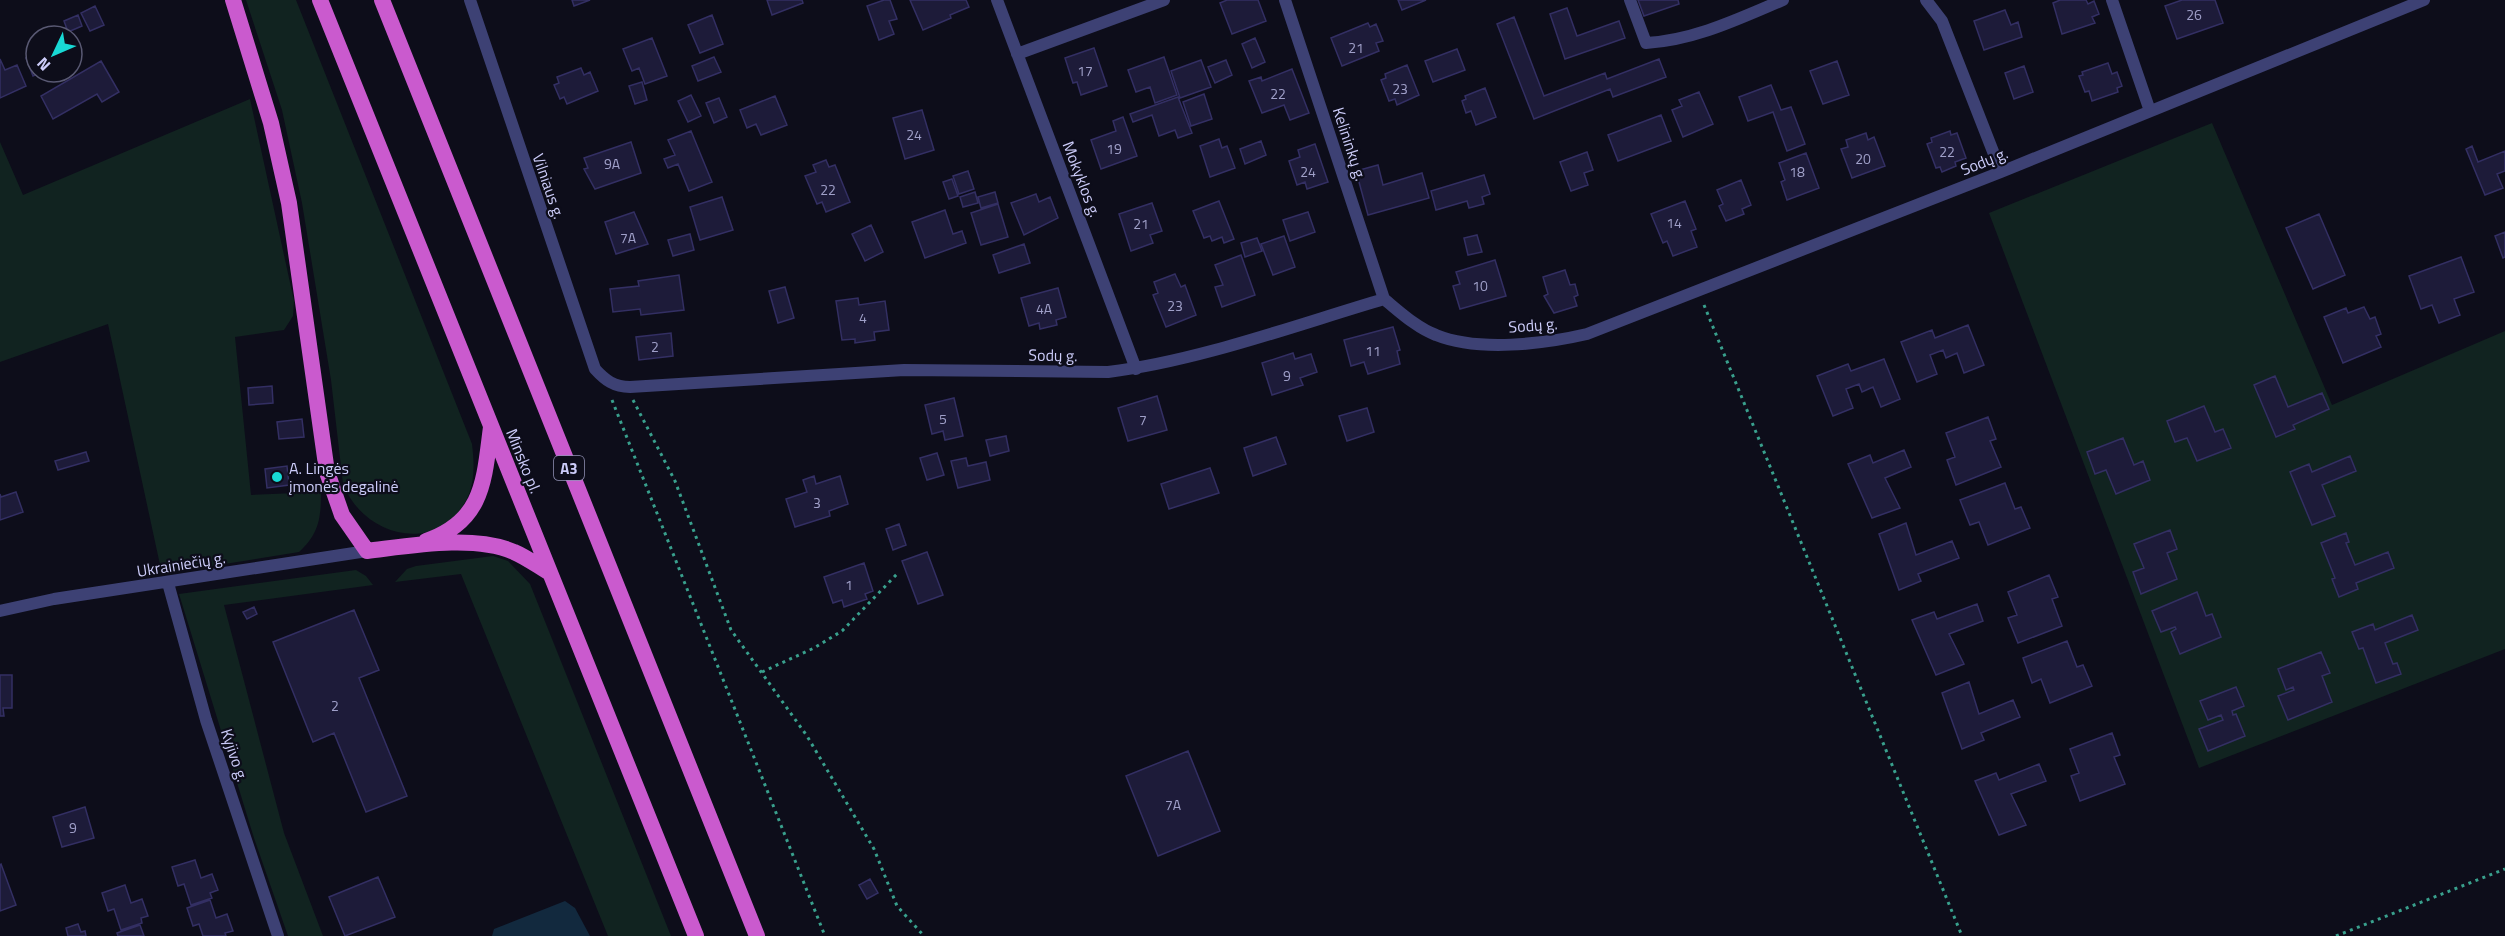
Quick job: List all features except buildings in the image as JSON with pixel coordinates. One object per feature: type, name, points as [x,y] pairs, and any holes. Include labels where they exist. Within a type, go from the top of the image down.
[{"type":"highway","points":[[233,0],[271,123],[290,203],[327,472],[342,515],[367,551],[417,545],[492,545],[514,552],[550,573]]},
{"type":"highway","name":"Minsko pl.","points":[[320,0],[696,936]]},
{"type":"highway","name":"A3","points":[[382,0],[756,936]]},
{"type":"highway","points":[[417,545],[457,527],[475,504],[483,485],[491,426]]},
{"type":"street","name":"Vilniaus g.","points":[[470,0],[595,369],[604,379]]},
{"type":"street","name":"Mokyklos g.","points":[[997,0],[1136,369]]},
{"type":"street","points":[[1017,54],[1164,0]]},
{"type":"street","name":"Kelininkų g.","points":[[1285,0],[1383,299]]},
{"type":"street","points":[[1630,0],[1646,43],[1674,41],[1721,26],[1783,0]]},
{"type":"street","points":[[1926,0],[1942,21],[2001,172]]},
{"type":"street","points":[[2112,0],[2150,111]]},
{"type":"street","name":"Sodų g.","points":[[604,379],[619,387],[630,387],[904,370],[1108,372],[1136,369],[1383,299],[1412,322],[1436,335],[1465,342],[1504,344],[1557,341],[1587,334],[2001,172],[2424,0]]},
{"type":"street","name":"Ukrainiečių g.","points":[[0,611],[54,599],[367,551]]},
{"type":"street","name":"Kyjivo g.","points":[[168,583],[206,720],[278,936]]},
{"type":"path","points":[[1698,291],[1962,936]]},
{"type":"path","points":[[604,379],[825,936]]},
{"type":"path","points":[[630,387],[634,406],[675,481],[731,630],[807,736],[874,849],[897,906],[924,936]]},
{"type":"path","points":[[762,672],[814,648],[842,631],[897,574]]},
{"type":"path","points":[[2336,936],[2505,869]]},
{"type":"green space","points":[[246,0],[296,0],[472,444],[474,469],[469,494],[457,514],[441,526],[424,533],[404,533],[386,528],[368,518],[354,503],[343,484],[331,380],[302,203],[282,110]]},
{"type":"green space","points":[[250,99],[294,301],[293,316],[284,330],[235,337],[251,495],[321,492],[318,525],[311,539],[299,552],[162,574],[108,324],[0,362],[0,142],[23,195]]},
{"type":"green space","points":[[2212,123],[2332,405],[2505,331],[2505,649],[2199,768],[1989,213]]},
{"type":"green space","points":[[493,556],[508,561],[530,584],[671,936],[608,936],[461,574],[395,582],[407,569],[416,566]]},
{"type":"green space","points":[[356,570],[366,576],[373,585],[224,605],[284,833],[323,936],[288,936],[254,838],[179,594]]},
{"type":"water","points":[[565,901],[575,908],[590,936],[492,936],[494,929]]},
{"type":"place","name":"A. Lingės įmonės degalinė","points":[[277,477]]}]
